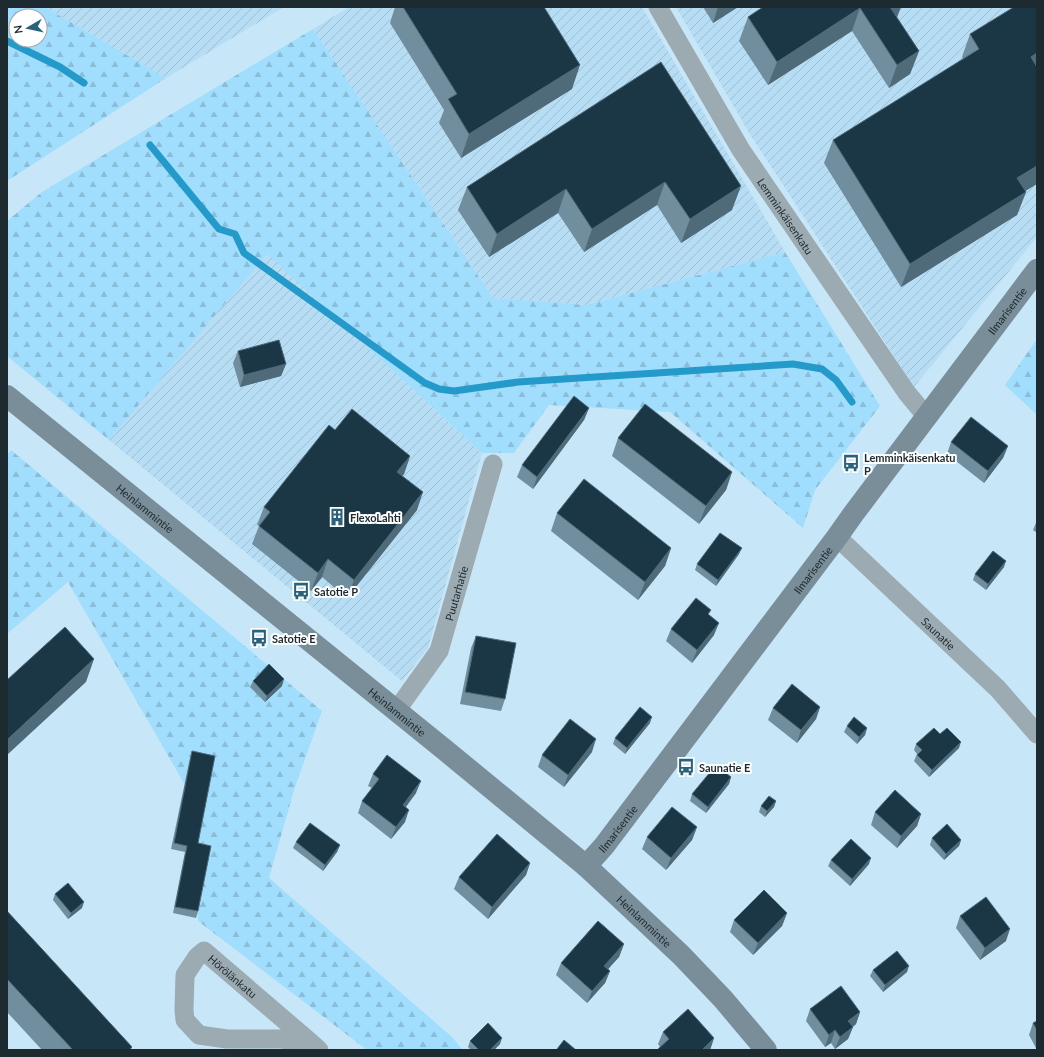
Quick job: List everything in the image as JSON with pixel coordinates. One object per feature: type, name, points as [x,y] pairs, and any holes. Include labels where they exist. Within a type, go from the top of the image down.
[{"type":"street","name":"Lemminkäisenkatu","points":[[658,7],[741,150],[907,393],[926,416]]},
{"type":"street","name":"Ilmarisentie","points":[[586,866],[604,846],[1037,270]]},
{"type":"street","name":"Heinlammintie","points":[[7,396],[586,866],[723,998],[766,1050]]},
{"type":"street","name":"Puutarhatie","points":[[396,711],[439,651],[493,464]]},
{"type":"street","name":"Saunatie","points":[[837,537],[998,689],[1037,734]]},
{"type":"street","name":"Hörölänkatu","points":[[204,951],[314,1046],[281,1039],[227,1039],[199,1035],[185,1020],[185,975],[197,957],[204,951]]},
{"type":"shaded area","points":[[45,7],[284,7],[166,78]]},
{"type":"shaded area","points":[[349,7],[642,7],[785,252],[586,305],[493,298],[313,29]]},
{"type":"shaded area","points":[[676,7],[1037,7],[1037,237],[914,387],[748,131]]},
{"type":"shaded area","points":[[267,253],[482,453],[428,648],[402,681],[109,440]]},
{"type":"green space","points":[[7,7],[47,8],[8,8],[8,48],[48,48],[48,9],[166,78],[7,181]]},
{"type":"green space","points":[[313,29],[493,298],[586,305],[785,252],[880,406],[815,490],[803,528],[670,412],[549,405],[514,453],[482,453],[267,254],[109,440],[7,356],[7,221],[42,192]]},
{"type":"green space","points":[[1037,339],[1037,415],[1005,385]]},
{"type":"green space","points":[[11,450],[322,711],[294,790],[269,878],[452,1037],[463,1050],[367,1050],[198,921],[185,785],[68,582],[7,634],[7,455]]},
{"type":"building","points":[[403,7],[544,7],[580,65],[469,134],[448,99],[457,94]]},
{"type":"building","points":[[763,7],[890,7],[919,51],[897,65],[860,8],[777,62],[748,17]]},
{"type":"building","points":[[1014,7],[1037,7],[1037,53],[1031,57],[1037,67],[1037,166],[1017,178],[1026,192],[910,264],[833,140],[979,49],[970,34]]},
{"type":"building","points":[[661,62],[741,186],[690,219],[665,182],[592,229],[566,189],[497,234],[467,187]]},
{"type":"building","points":[[279,340],[286,364],[244,375],[238,351]]},
{"type":"building","points":[[574,396],[589,408],[537,477],[522,465]]},
{"type":"building","points":[[645,404],[732,472],[706,506],[618,438]]},
{"type":"building","name":"FlexoLahti","points":[[352,409],[410,456],[397,472],[423,492],[354,580],[328,559],[318,573],[259,526],[270,512],[264,507],[329,425],[335,430]]},
{"type":"building","points":[[971,417],[1008,446],[988,471],[951,442]]},
{"type":"building","points":[[584,479],[671,548],[645,582],[557,513]]},
{"type":"building","points":[[720,533],[742,548],[718,580],[697,564]]},
{"type":"building","points":[[993,551],[1006,561],[988,584],[975,574]]},
{"type":"building","points":[[696,598],[711,610],[708,614],[719,623],[697,650],[671,629]]},
{"type":"building","points":[[65,627],[94,659],[7,740],[7,680]]},
{"type":"building","points":[[476,636],[516,643],[505,699],[465,692]]},
{"type":"building","points":[[269,664],[284,679],[267,696],[253,681]]},
{"type":"building","points":[[792,684],[820,707],[801,730],[773,708]]},
{"type":"building","points":[[640,707],[652,717],[627,748],[615,738]]},
{"type":"building","points":[[854,717],[867,728],[859,737],[847,726]]},
{"type":"building","points":[[570,719],[596,739],[568,775],[542,755]]},
{"type":"building","points":[[934,728],[940,734],[947,728],[961,742],[932,770],[917,755],[922,750],[916,744]]},
{"type":"building","points":[[192,751],[215,756],[198,843],[211,846],[198,911],[175,907],[187,846],[174,843]]},
{"type":"building","points":[[387,755],[421,781],[403,805],[409,810],[396,827],[362,801],[379,779],[373,774]]},
{"type":"building","points":[[716,765],[731,777],[708,807],[692,794]]},
{"type":"building","points":[[895,790],[921,814],[901,836],[875,812]]},
{"type":"building","points":[[769,796],[776,801],[767,811],[761,806]]},
{"type":"building","points":[[672,807],[697,827],[671,858],[647,837]]},
{"type":"building","points":[[310,823],[340,845],[325,865],[296,842]]},
{"type":"building","points":[[947,824],[961,840],[946,854],[932,838]]},
{"type":"building","points":[[497,834],[530,863],[492,907],[459,877]]},
{"type":"building","points":[[851,839],[871,858],[852,879],[831,860]]},
{"type":"building","points":[[68,883],[84,902],[71,913],[55,894]]},
{"type":"building","points":[[764,890],[787,913],[758,943],[734,920]]},
{"type":"building","points":[[986,897],[1010,929],[985,948],[960,916]]},
{"type":"building","points":[[7,911],[132,1047],[129,1050],[73,1050],[7,979]]},
{"type":"building","points":[[598,921],[624,944],[604,966],[610,971],[592,991],[561,963]]},
{"type":"building","points":[[897,951],[909,966],[885,985],[873,970]]},
{"type":"building","points":[[841,986],[860,1012],[848,1021],[853,1027],[840,1037],[835,1030],[829,1035],[810,1009]]},
{"type":"building","points":[[688,1009],[714,1038],[702,1050],[657,1050],[669,1039],[663,1032]]},
{"type":"building","points":[[1037,1021],[1037,1030],[1033,1023]]},
{"type":"building","points":[[488,1023],[502,1038],[490,1050],[479,1050],[470,1041]]},
{"type":"building","points":[[564,1040],[576,1050],[558,1050],[557,1049]]},
{"type":"waterway","points":[[7,41],[60,67],[84,83]]},
{"type":"waterway","points":[[150,145],[219,229],[235,234],[244,253],[425,383],[439,389],[454,391],[518,382],[793,364],[822,369],[836,380],[852,402]]},
{"type":"place","name":"Lemminkäisenkatu P","points":[[851,463]]},
{"type":"place","name":"FlexoLahti","points":[[337,517]]},
{"type":"place","name":"Satotie P","points":[[301,591]]},
{"type":"place","name":"Satotie E","points":[[259,638]]},
{"type":"place","name":"Saunatie E","points":[[686,767]]}]
